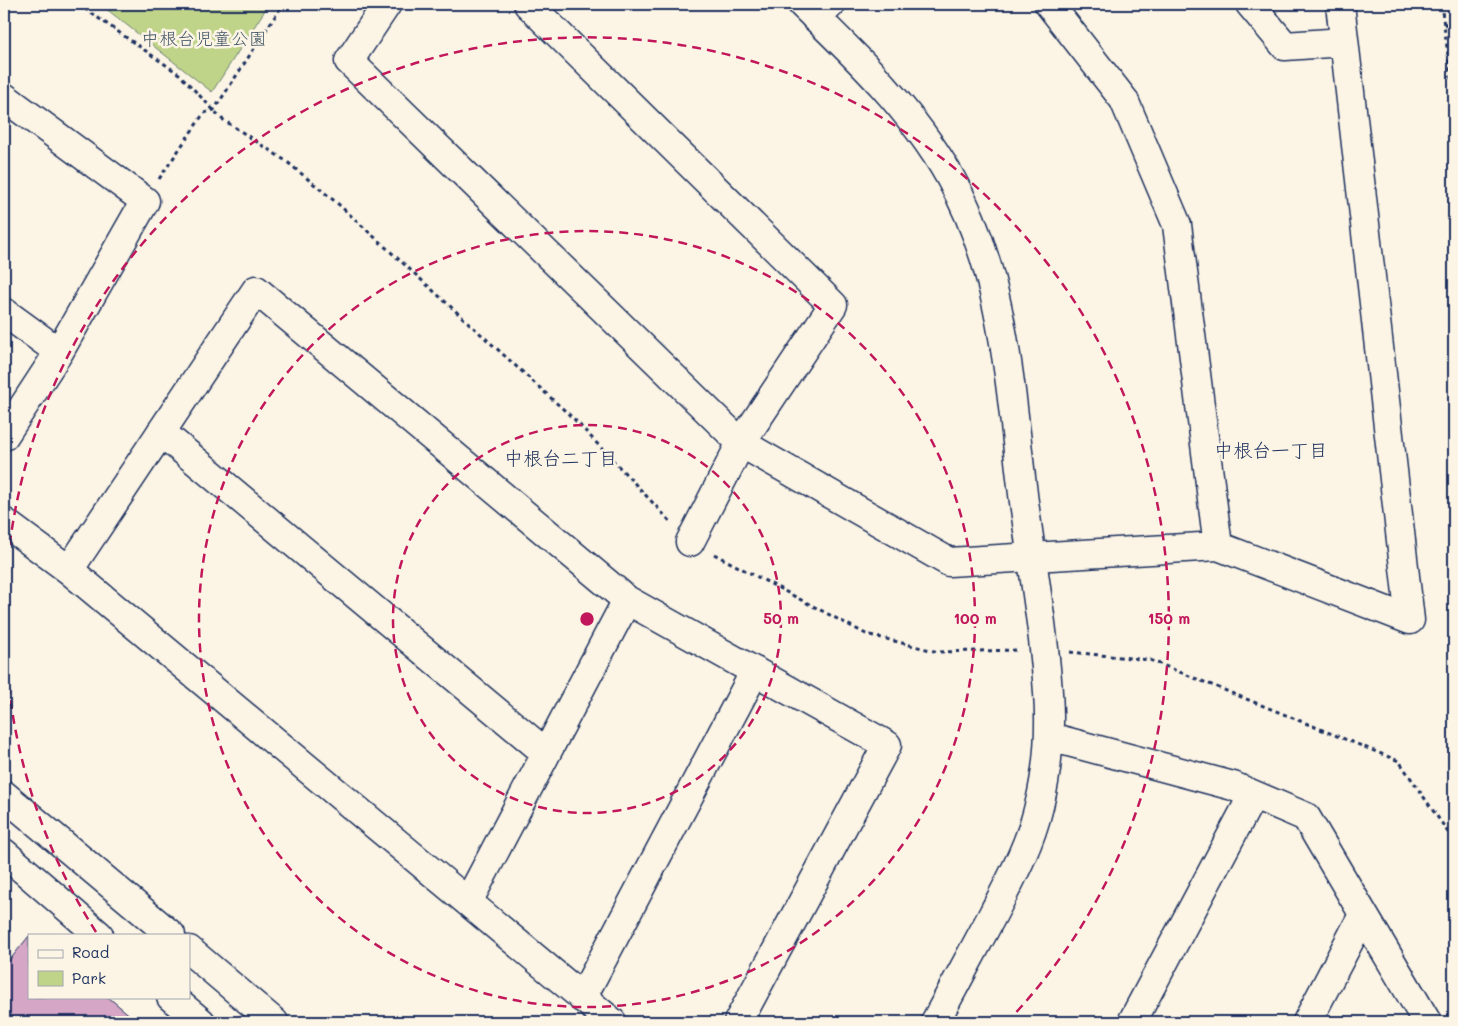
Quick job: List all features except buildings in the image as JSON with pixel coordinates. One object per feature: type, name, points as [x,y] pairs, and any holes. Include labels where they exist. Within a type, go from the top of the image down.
[{"type":"street","points":[[387,4],[349,61],[741,443],[949,562],[1218,546],[1410,620],[1340,4]]},
{"type":"street","points":[[528,4],[834,305],[741,443],[690,542]]},
{"type":"street","points":[[1049,4],[1124,100],[1176,225],[1218,546]]},
{"type":"street","points":[[1250,4],[1285,46],[1344,42]]},
{"type":"street","points":[[816,8],[894,97],[922,133],[951,178],[974,226],[987,262],[999,319],[1050,699],[1050,737],[1039,806],[1029,839],[1016,870],[935,1022]]},
{"type":"street","points":[[4,97],[145,201],[59,352],[4,436]]},
{"type":"street","points":[[69,570],[256,290],[627,600],[887,744],[738,1022]]},
{"type":"street","points":[[4,312],[59,352]]},
{"type":"street","points":[[161,432],[546,753]]},
{"type":"street","points":[[4,522],[69,570],[612,1022]]},
{"type":"street","points":[[468,902],[627,600]]},
{"type":"street","points":[[582,998],[755,671]]},
{"type":"street","points":[[1050,737],[1233,786],[1306,817],[1427,1022]]},
{"type":"street","points":[[4,795],[170,934]]},
{"type":"street","points":[[1132,1022],[1254,795]]},
{"type":"street","points":[[4,853],[97,934]]},
{"type":"street","points":[[1307,1022],[1363,914]]},
{"type":"street","points":[[190,951],[274,1022]]},
{"type":"street","points":[[172,998],[201,1022]]},
{"type":"path","points":[[145,201],[204,114],[214,110],[283,4]]},
{"type":"path","points":[[1441,4],[1454,98]]},
{"type":"path","points":[[1444,25],[1454,20]]},
{"type":"green space","name":"中根台児童公園","points":[[100,4],[269,4],[212,92]]},
{"type":"district","name":"中根台一丁目","points":[[1271,450]]},
{"type":"district","name":"中根台二丁目","points":[[561,458]]}]
